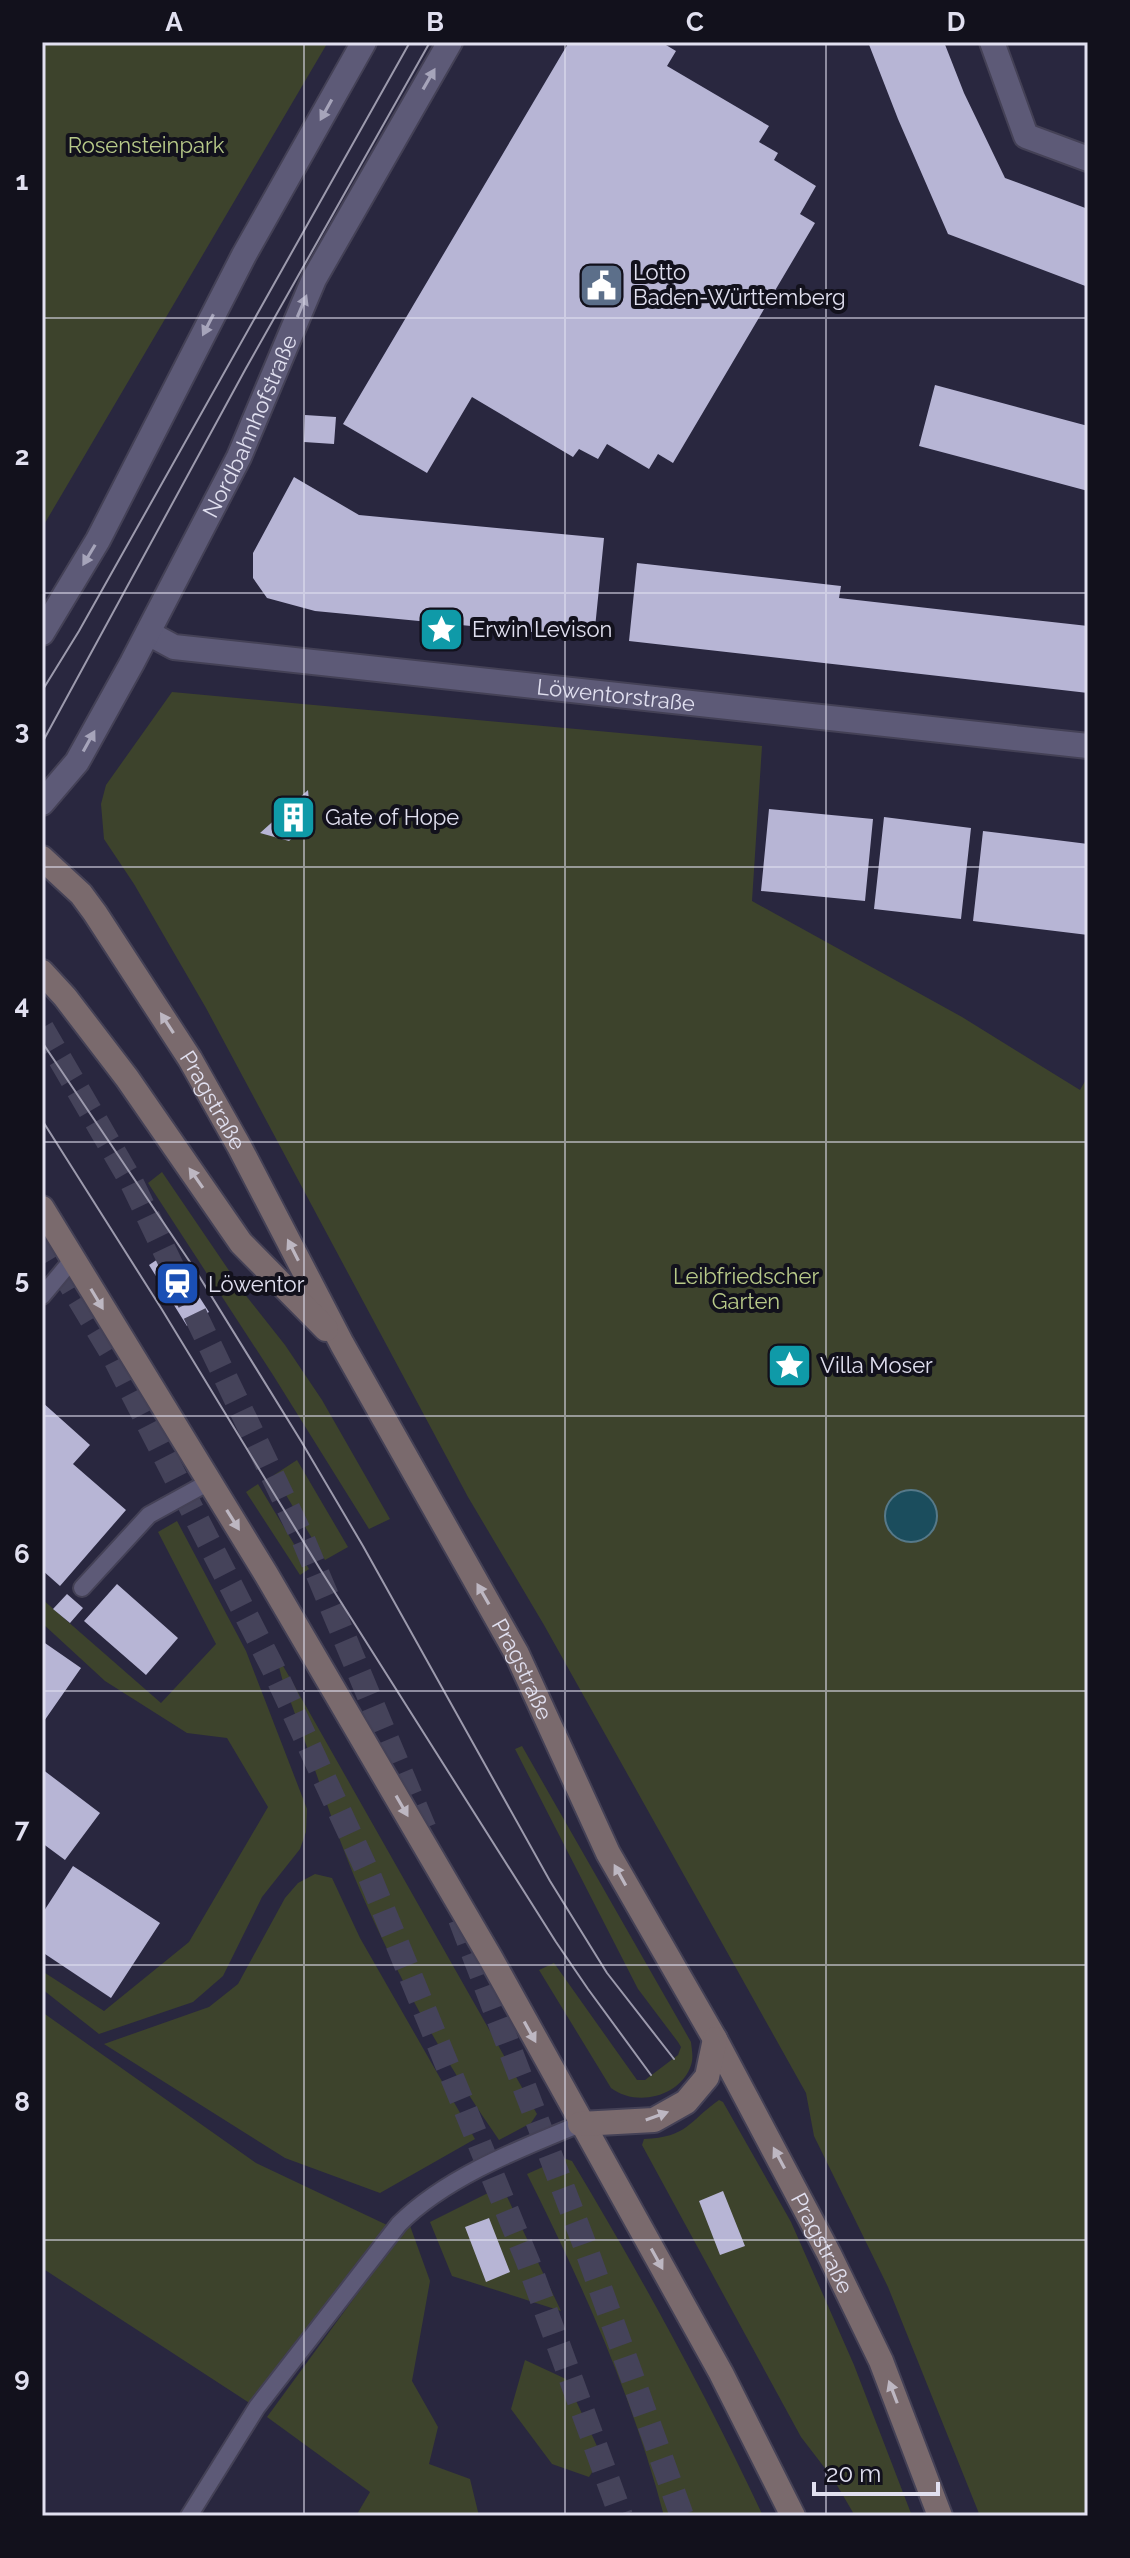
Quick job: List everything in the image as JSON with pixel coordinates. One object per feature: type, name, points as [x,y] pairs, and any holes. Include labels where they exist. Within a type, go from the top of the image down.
[{"type":"main road","name":"Pragstraße","points":[[42,858],[81,894],[95,913],[190,1059],[342,1344],[517,1654],[608,1853],[715,2039],[829,2254],[881,2361],[940,2516]]},
{"type":"main road","points":[[42,972],[127,1078],[241,1243],[342,1344]]},
{"type":"main road","points":[[42,1208],[363,1738],[490,1957],[721,2373],[793,2516]]},
{"type":"main road","points":[[580,2124],[654,2120],[686,2102],[707,2077],[715,2039]]},
{"type":"street","points":[[42,633],[98,540],[244,255],[364,42]]},
{"type":"street","name":"Nordbahnhofstraße","points":[[42,803],[77,762],[148,633],[239,457],[314,279],[450,42]]},
{"type":"street","points":[[992,42],[1026,136],[1088,159]]},
{"type":"street","name":"Löwentorstraße","points":[[148,633],[174,647],[1088,746]]},
{"type":"lane","points":[[42,1296],[73,1259]]},
{"type":"lane","points":[[82,1588],[149,1515],[209,1482]]},
{"type":"lane","points":[[189,2516],[257,2407],[407,2215],[487,2164],[580,2124]]},
{"type":"green space","name":"Rosensteinpark","points":[[42,42],[328,42],[42,528]]},
{"type":"green space","name":"Leibfriedscher Garten","points":[[172,692],[762,746],[752,901],[962,1017],[1080,1090],[1088,1076],[1088,2516],[980,2516],[888,2287],[814,2136],[806,2093],[544,1625],[468,1497],[206,1008],[134,884],[104,839],[101,804],[106,785]]},
{"type":"green space","points":[[162,1172],[322,1400],[390,1519],[369,1529],[148,1183]]},
{"type":"green space","points":[[297,1460],[348,1547],[325,1560],[274,1475]]},
{"type":"green space","points":[[258,1484],[309,1569],[300,1575],[246,1492]]},
{"type":"green space","points":[[177,1521],[246,1651],[307,1809],[306,1832],[300,1849],[262,1897],[223,1976],[193,2002],[99,2034],[42,1989],[42,1971],[104,2011],[189,1942],[268,1807],[227,1738],[187,1733],[105,1681],[42,1623],[42,1599],[161,1703],[216,1644],[158,1532]]},
{"type":"green space","points":[[282,1664],[537,2114],[531,2123],[499,2140],[427,2026],[367,1906],[283,1682],[279,1667]]},
{"type":"green space","points":[[522,1746],[691,2042],[690,2068],[676,2086],[666,2092],[644,2098],[621,2094],[611,2088],[539,1970],[554,1963],[637,2080],[645,2080],[678,2055],[681,2047],[638,1989],[515,1749]]},
{"type":"green space","points":[[315,1874],[332,1878],[360,1938],[475,2139],[380,2193],[285,2158],[104,2044],[209,2007],[238,1984],[285,1898],[298,1883]]},
{"type":"green space","points":[[42,2012],[256,2163],[387,2225],[251,2404],[42,2268]]},
{"type":"green space","points":[[719,2100],[723,2102],[791,2222],[854,2365],[912,2516],[855,2516],[834,2480],[801,2437],[642,2145],[644,2139],[679,2132]]},
{"type":"green space","points":[[563,2158],[572,2161],[648,2292],[696,2380],[763,2516],[664,2516],[622,2384],[527,2174]]},
{"type":"green space","points":[[502,2186],[561,2311],[452,2276],[430,2222]]},
{"type":"green space","points":[[409,2223],[430,2281],[412,2381],[438,2427],[429,2464],[470,2479],[479,2516],[356,2516],[370,2492],[267,2417]]},
{"type":"green space","points":[[525,2360],[566,2379],[602,2457],[589,2477],[552,2464],[511,2409]]},
{"type":"water","points":[[911,1490],[929,1498],[937,1516],[929,1534],[911,1542],[893,1534],[885,1516],[893,1498]]},
{"type":"building","name":"Lotto Baden-Württemberg","points":[[569,42],[661,42],[676,51],[667,66],[769,126],[759,142],[778,153],[774,160],[816,186],[800,214],[815,223],[673,463],[658,454],[649,469],[607,444],[598,459],[579,449],[573,457],[472,397],[427,473],[343,424]]},
{"type":"building","points":[[868,42],[944,42],[964,93],[1005,178],[1088,209],[1088,287],[948,234]]},
{"type":"building","points":[[935,385],[1088,426],[1088,491],[919,446]]},
{"type":"building","points":[[305,415],[336,417],[334,444],[304,442]]},
{"type":"building","points":[[294,477],[359,515],[604,538],[594,638],[315,611],[267,598],[253,578],[253,553]]},
{"type":"building","points":[[637,563],[841,586],[839,598],[1088,626],[1088,693],[629,641]]},
{"type":"building","name":"Gate of Hope","points":[[308,790],[311,823],[289,841],[260,833]]},
{"type":"building","points":[[769,809],[873,819],[865,901],[761,891]]},
{"type":"building","points":[[884,817],[971,828],[961,919],[874,909]]},
{"type":"building","points":[[983,831],[1088,844],[1088,935],[973,921]]},
{"type":"building","points":[[170,1251],[209,1312],[187,1326],[149,1265]]},
{"type":"building","points":[[42,1402],[90,1445],[73,1464],[126,1510],[60,1586],[42,1570]]},
{"type":"building","points":[[117,1584],[178,1638],[146,1675],[84,1621]]},
{"type":"building","points":[[67,1594],[83,1608],[70,1623],[53,1609]]},
{"type":"building","points":[[42,1641],[81,1668],[42,1724]]},
{"type":"building","points":[[42,1769],[100,1813],[65,1860],[42,1843]]},
{"type":"building","points":[[73,1866],[160,1923],[111,1998],[42,1952],[42,1914]]},
{"type":"building","points":[[723,2191],[745,2246],[720,2255],[699,2201]]},
{"type":"building","points":[[489,2218],[510,2272],[486,2282],[465,2227]]},
{"type":"tunnel","points":[[42,1028],[132,1183],[303,1539],[426,1832]]},
{"type":"tunnel","points":[[42,1237],[114,1357],[273,1668],[369,1875],[528,2262],[621,2516]]},
{"type":"tunnel","points":[[460,1919],[584,2243],[682,2516]]},
{"type":"tram line","points":[[42,691],[79,631],[410,42]]},
{"type":"tram line","points":[[42,743],[245,370],[430,42]]},
{"type":"tram line","points":[[42,1042],[194,1268],[301,1441],[550,1881],[607,1973],[674,2059]]},
{"type":"tram line","points":[[42,1120],[556,1942],[651,2075]]},
{"type":"place","name":"Lotto Baden-Württemberg","points":[[602,285]]},
{"type":"place","name":"Erwin Levison","points":[[441,629]]},
{"type":"place","name":"Gate of Hope","points":[[294,817]]},
{"type":"place","name":"Löwentor","points":[[177,1284]]},
{"type":"place","name":"Villa Moser","points":[[789,1365]]}]
